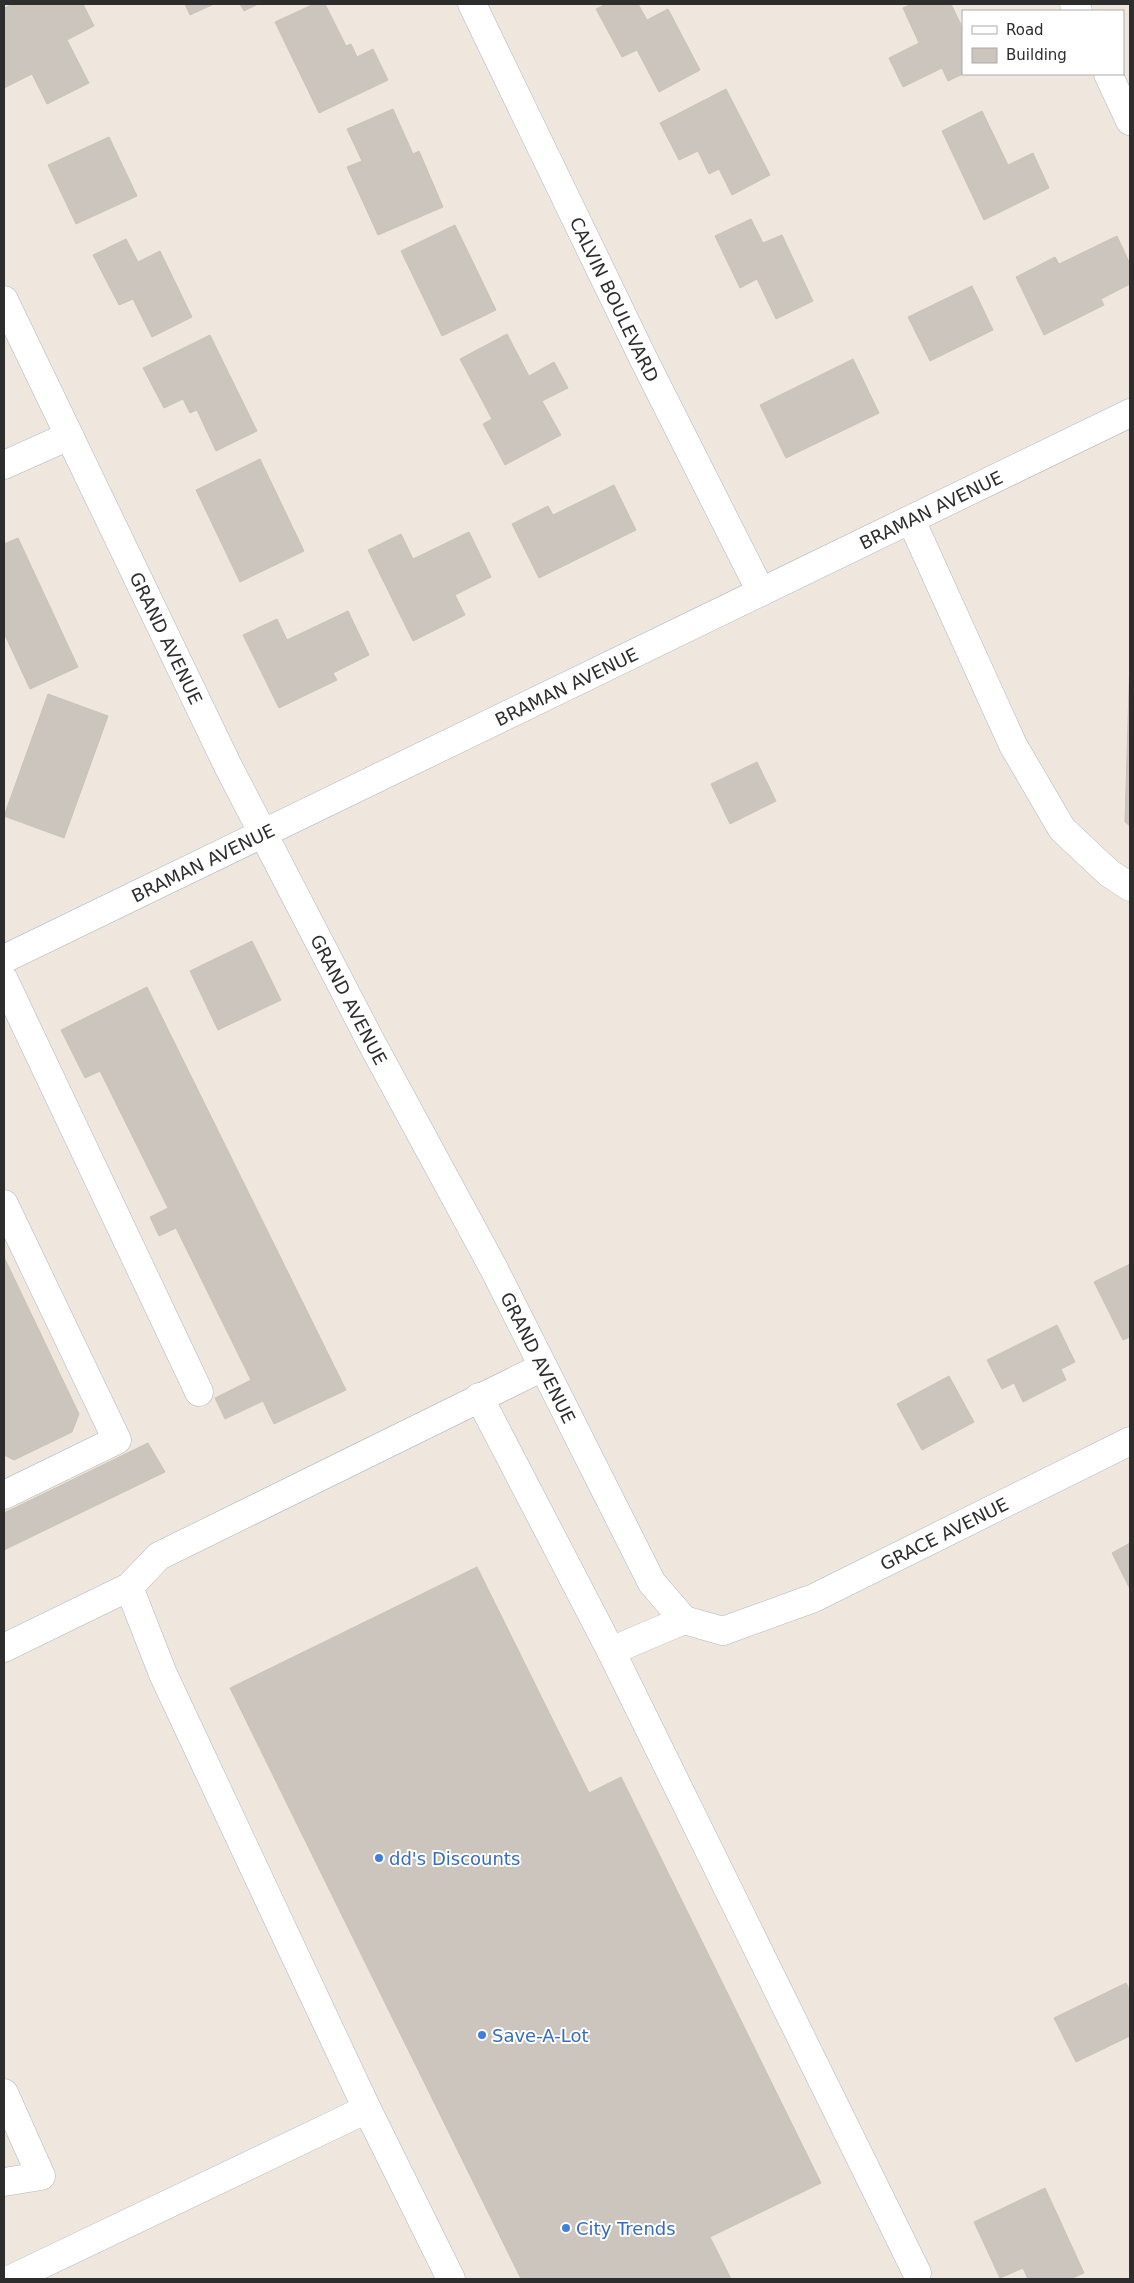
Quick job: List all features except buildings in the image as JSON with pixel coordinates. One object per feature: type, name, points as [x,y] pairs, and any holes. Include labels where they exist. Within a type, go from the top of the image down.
[{"type":"street","name":"CALVIN BOULEVARD","points":[[472,4],[644,360],[761,592]]},
{"type":"street","points":[[1108,75],[1130,121]]},
{"type":"street","name":"GRAND AVENUE","points":[[4,300],[228,766],[369,1038],[494,1268],[652,1583],[684,1620]]},
{"type":"street","name":"BRAMAN AVENUE","points":[[4,959],[1130,413]]},
{"type":"street","points":[[4,465],[69,436]]},
{"type":"street","points":[[910,520],[1013,745],[1062,829],[1110,873],[1130,887]]},
{"type":"street","points":[[4,980],[199,1392]]},
{"type":"street","points":[[4,1204],[116,1440],[4,1495]]},
{"type":"street","points":[[4,1648],[129,1587],[159,1556],[543,1367]]},
{"type":"street","points":[[479,1397],[611,1651],[917,2273]]},
{"type":"street","name":"GRACE AVENUE","points":[[684,1620],[723,1632],[814,1598],[1130,1441]]},
{"type":"street","points":[[129,1587],[163,1674],[367,2109],[451,2279]]},
{"type":"street","points":[[611,1651],[684,1620]]},
{"type":"street","points":[[4,2182],[42,2176],[5,2102]]},
{"type":"street","points":[[11,2279],[367,2109]]},
{"type":"place","name":"dd's Discounts","points":[[379,1858]]},
{"type":"place","name":"Save-A-Lot","points":[[482,2035]]},
{"type":"place","name":"City Trends","points":[[566,2228]]}]
